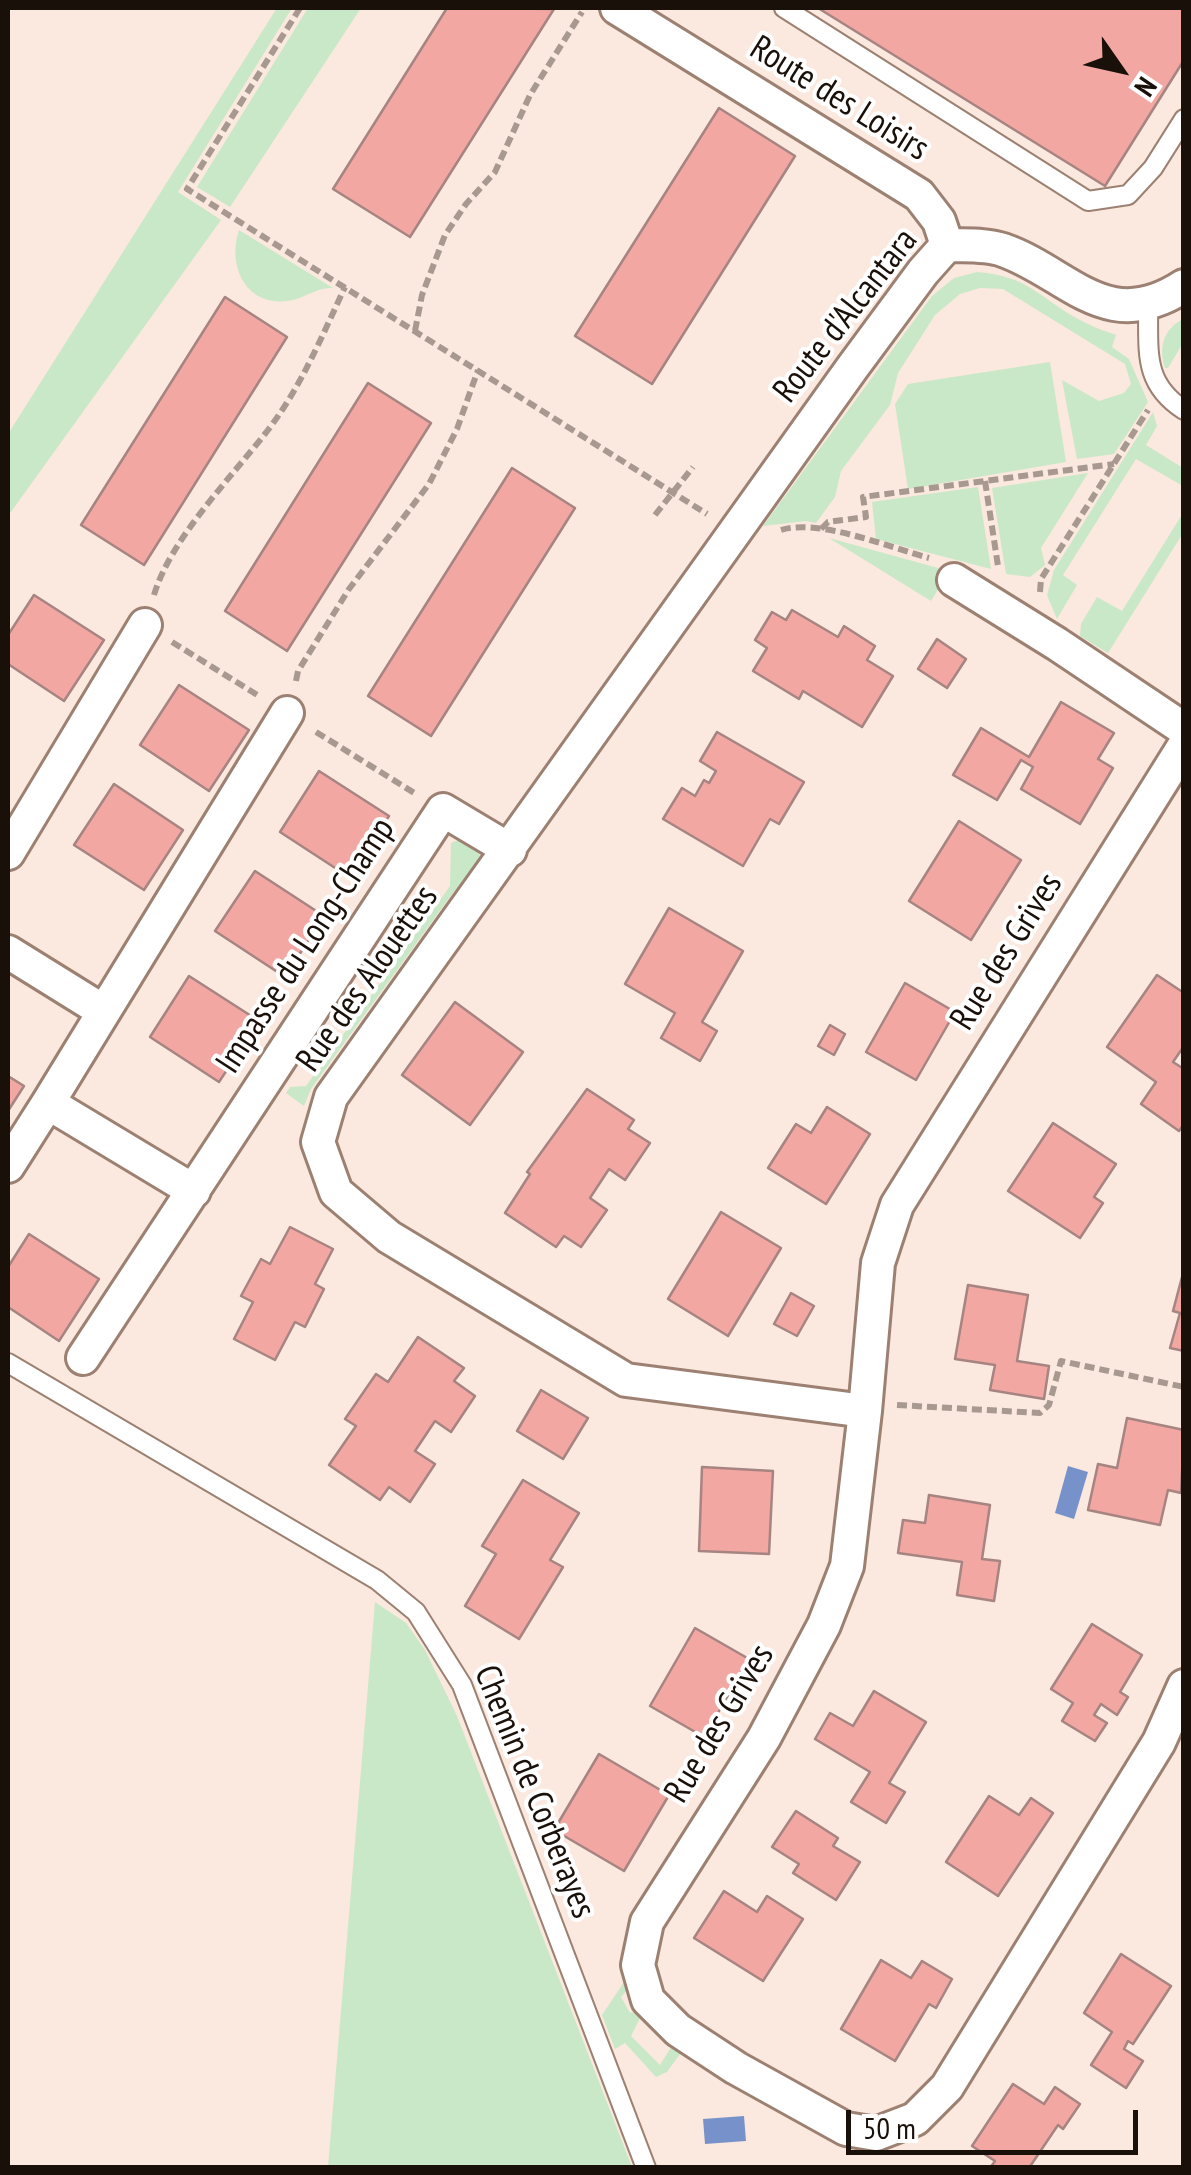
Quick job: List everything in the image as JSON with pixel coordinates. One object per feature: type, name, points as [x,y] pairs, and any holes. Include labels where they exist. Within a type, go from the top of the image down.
[{"type":"street","name":"Route des Loisirs","points":[[617,8],[919,195],[940,221],[947,245]]},
{"type":"street","name":"Route d'Alcantara","points":[[764,494],[923,272],[947,245],[1002,250],[1083,295],[1148,305]]},
{"type":"street","points":[[1148,305],[1184,286]]},
{"type":"street","name":"Rue des Alouettes","points":[[764,494],[331,1098],[318,1142],[336,1192],[389,1237],[626,1380],[876,1408]]},
{"type":"street","points":[[954,580],[1184,729]]},
{"type":"street","points":[[13,832],[145,625]]},
{"type":"street","points":[[8,1166],[287,713]]},
{"type":"street","name":"Rue des Grives","points":[[1184,746],[896,1205],[878,1264],[876,1408],[847,1566],[824,1625],[764,1738],[647,1922],[638,1965],[648,2000],[678,2030],[846,2130],[876,2134],[915,2118],[947,2086],[1159,1742],[1184,1686]]},
{"type":"street","name":"Impasse du Long-Champ","points":[[83,1358],[443,810],[510,850]]},
{"type":"street","points":[[8,952],[103,1012]]},
{"type":"street","points":[[48,1103],[194,1191]]},
{"type":"lane","points":[[784,8],[1088,201],[1128,195],[1153,168],[1184,120]]},
{"type":"lane","points":[[1148,305],[1149,362],[1159,391],[1184,410]]},
{"type":"lane","name":"Chemin de Corberayes","points":[[8,1363],[360,1570],[416,1612],[462,1685],[646,2168]]},
{"type":"path","points":[[300,8],[187,189],[754,545],[768,534],[791,527],[821,529],[960,566],[954,580]]},
{"type":"path","points":[[415,330],[422,295],[446,235],[466,204],[496,172],[530,94],[584,8]]},
{"type":"path","points":[[145,625],[158,583],[208,502],[269,428],[309,365],[345,287]]},
{"type":"path","points":[[287,713],[298,671],[332,615],[429,484],[458,429],[478,370]]},
{"type":"path","points":[[1040,598],[1042,579],[1159,391]]},
{"type":"path","points":[[821,529],[828,522],[866,517],[863,497],[1114,464]]},
{"type":"path","points":[[655,514],[693,467]]},
{"type":"path","points":[[985,481],[1000,580]]},
{"type":"path","points":[[1030,581],[1042,579]]},
{"type":"path","points":[[876,1408],[1040,1412],[1049,1405],[1060,1361],[1184,1387]]},
{"type":"green space","points":[[277,8],[292,8],[178,192],[221,220],[8,516],[8,434]]},
{"type":"green space","points":[[308,8],[361,8],[230,207],[197,187]]},
{"type":"green space","points":[[239,230],[333,288],[287,301],[260,297],[250,290],[238,269]]},
{"type":"green space","points":[[977,272],[1024,284],[1071,315],[1116,335],[1112,347],[1129,359],[1148,402],[1114,454],[1077,459],[1062,380],[1099,401],[1124,393],[1131,384],[1125,364],[1003,289],[980,288],[960,294],[935,315],[898,373],[890,405],[841,471],[835,497],[816,523],[763,526],[932,296],[954,278]]},
{"type":"green space","points":[[1183,319],[1183,343],[1165,368],[1164,339]]},
{"type":"green space","points":[[1050,362],[1066,462],[908,489],[895,404],[908,384]]},
{"type":"green space","points":[[1153,412],[1157,426],[1146,445],[1183,468],[1183,486],[1136,459],[1063,575],[1077,585],[1057,619],[1047,595],[1054,570]]},
{"type":"green space","points":[[1088,473],[1041,548],[1045,565],[1030,577],[1006,574],[992,488]]},
{"type":"green space","points":[[978,487],[991,569],[876,539],[872,502]]},
{"type":"green space","points":[[1183,513],[1183,533],[1108,653],[1080,636],[1081,624],[1097,597],[1122,611]]},
{"type":"green space","points":[[829,538],[949,571],[931,601]]},
{"type":"green space","points":[[463,838],[479,849],[482,874],[470,890],[455,890],[311,1089],[304,1106],[286,1093],[290,1087],[306,1086],[450,886],[451,843]]},
{"type":"green space","points":[[375,1602],[406,1623],[425,1650],[457,1716],[632,2167],[328,2167]]},
{"type":"green space","points":[[626,1979],[630,1987],[621,1997],[630,2013],[641,2009],[643,2012],[631,2036],[660,2065],[673,2044],[683,2050],[667,2072],[656,2077],[625,2043],[615,2049],[602,2015]]},
{"type":"water","points":[[1068,1466],[1088,1472],[1074,1519],[1055,1513]]},
{"type":"water","points":[[744,2116],[746,2141],[705,2144],[703,2119]]},
{"type":"building","points":[[447,8],[554,9],[410,237],[333,189]]},
{"type":"building","points":[[818,8],[1184,8],[1184,60],[1105,186]]},
{"type":"building","points":[[719,108],[795,156],[652,384],[575,336]]},
{"type":"building","points":[[225,297],[287,337],[144,565],[81,525]]},
{"type":"building","points":[[368,383],[431,423],[287,651],[225,611]]},
{"type":"building","points":[[512,468],[575,508],[431,736],[368,696]]},
{"type":"building","points":[[34,595],[104,640],[64,701],[8,664],[8,635]]},
{"type":"building","points":[[792,610],[838,637],[844,626],[875,646],[867,660],[893,676],[862,727],[803,691],[799,699],[753,671],[767,648],[755,640],[772,612],[786,620]]},
{"type":"building","points":[[937,639],[966,659],[947,688],[918,669]]},
{"type":"building","points":[[179,685],[249,730],[209,791],[140,745]]},
{"type":"building","points":[[1061,702],[1114,733],[1098,759],[1113,768],[1080,824],[1021,789],[1033,767],[1021,760],[997,800],[953,775],[981,728],[1029,757]]},
{"type":"building","points":[[717,732],[804,782],[779,824],[770,819],[743,866],[663,819],[682,788],[695,796],[704,780],[709,783],[716,771],[700,761]]},
{"type":"building","points":[[319,771],[389,816],[349,877],[280,832]]},
{"type":"building","points":[[114,784],[183,830],[144,890],[74,845]]},
{"type":"building","points":[[959,821],[1021,860],[971,940],[909,901]]},
{"type":"building","points":[[255,871],[324,916],[285,977],[215,931]]},
{"type":"building","points":[[669,908],[743,951],[702,1022],[717,1031],[700,1061],[661,1038],[675,1013],[625,984]]},
{"type":"building","points":[[1157,975],[1184,993],[1184,1046],[1173,1062],[1184,1069],[1184,1124],[1179,1131],[1141,1104],[1156,1082],[1107,1047]]},
{"type":"building","points":[[189,976],[259,1021],[219,1082],[150,1037]]},
{"type":"building","points":[[905,983],[955,1012],[916,1080],[866,1052]]},
{"type":"building","points":[[455,1002],[523,1052],[470,1125],[402,1075]]},
{"type":"building","points":[[830,1025],[845,1034],[834,1055],[818,1046]]},
{"type":"building","points":[[8,1076],[24,1086],[8,1111]]},
{"type":"building","points":[[587,1089],[634,1120],[628,1129],[650,1143],[625,1180],[609,1169],[590,1198],[607,1210],[581,1247],[564,1236],[556,1247],[505,1213],[530,1174],[527,1172]]},
{"type":"building","points":[[827,1107],[870,1134],[826,1204],[768,1168],[796,1124],[811,1133]]},
{"type":"building","points":[[1053,1123],[1116,1164],[1094,1197],[1103,1203],[1080,1238],[1008,1191]]},
{"type":"building","points":[[721,1212],[781,1248],[728,1336],[668,1299]]},
{"type":"building","points":[[290,1227],[333,1249],[315,1284],[324,1289],[305,1327],[295,1322],[275,1360],[234,1339],[253,1302],[241,1296],[261,1259],[270,1264]]},
{"type":"building","points":[[29,1234],[99,1279],[59,1341],[8,1307],[8,1267]]},
{"type":"building","points":[[1182,1277],[1184,1351],[1170,1348],[1180,1313],[1173,1311]]},
{"type":"building","points":[[968,1285],[1028,1295],[1017,1361],[1049,1366],[1044,1399],[990,1390],[995,1365],[955,1359]]},
{"type":"building","points":[[791,1293],[814,1306],[797,1336],[774,1324]]},
{"type":"building","points":[[418,1337],[464,1368],[454,1381],[475,1396],[451,1432],[435,1421],[415,1451],[435,1464],[410,1502],[389,1487],[380,1500],[329,1465],[356,1426],[345,1419],[376,1374],[388,1382]]},
{"type":"building","points":[[541,1390],[588,1418],[563,1459],[517,1431]]},
{"type":"building","points":[[1127,1418],[1184,1430],[1181,1493],[1168,1490],[1160,1525],[1088,1510],[1098,1464],[1117,1468]]},
{"type":"building","points":[[702,1467],[773,1471],[769,1554],[699,1551]]},
{"type":"building","points":[[523,1480],[579,1513],[550,1560],[563,1567],[519,1639],[465,1606],[496,1554],[482,1546]]},
{"type":"building","points":[[929,1495],[990,1505],[982,1559],[1000,1561],[994,1601],[957,1595],[962,1562],[898,1553],[903,1520],[925,1523]]},
{"type":"building","points":[[1092,1624],[1142,1655],[1120,1692],[1128,1697],[1117,1715],[1101,1704],[1094,1715],[1107,1723],[1095,1741],[1062,1721],[1073,1703],[1051,1689]]},
{"type":"building","points":[[695,1628],[749,1659],[704,1737],[650,1706]]},
{"type":"building","points":[[874,1691],[926,1722],[889,1783],[905,1792],[886,1823],[851,1802],[870,1772],[815,1739],[830,1713],[853,1726]]},
{"type":"building","points":[[599,1754],[669,1795],[624,1871],[554,1830]]},
{"type":"building","points":[[989,1796],[1019,1815],[1031,1798],[1053,1813],[998,1896],[946,1862]]},
{"type":"building","points":[[796,1811],[838,1838],[833,1846],[860,1862],[836,1900],[793,1873],[799,1864],[772,1847]]},
{"type":"building","points":[[724,1891],[757,1912],[767,1896],[803,1919],[763,1981],[694,1938]]},
{"type":"building","points":[[1121,1954],[1171,1986],[1133,2044],[1128,2041],[1124,2049],[1143,2061],[1126,2088],[1091,2065],[1112,2032],[1084,2013]]},
{"type":"building","points":[[881,1960],[911,1978],[922,1961],[952,1979],[936,2008],[929,2004],[895,2061],[841,2029]]},
{"type":"building","points":[[1013,2084],[1044,2104],[1055,2087],[1080,2104],[1063,2129],[1058,2125],[1029,2168],[990,2168],[995,2161],[972,2146]]}]
